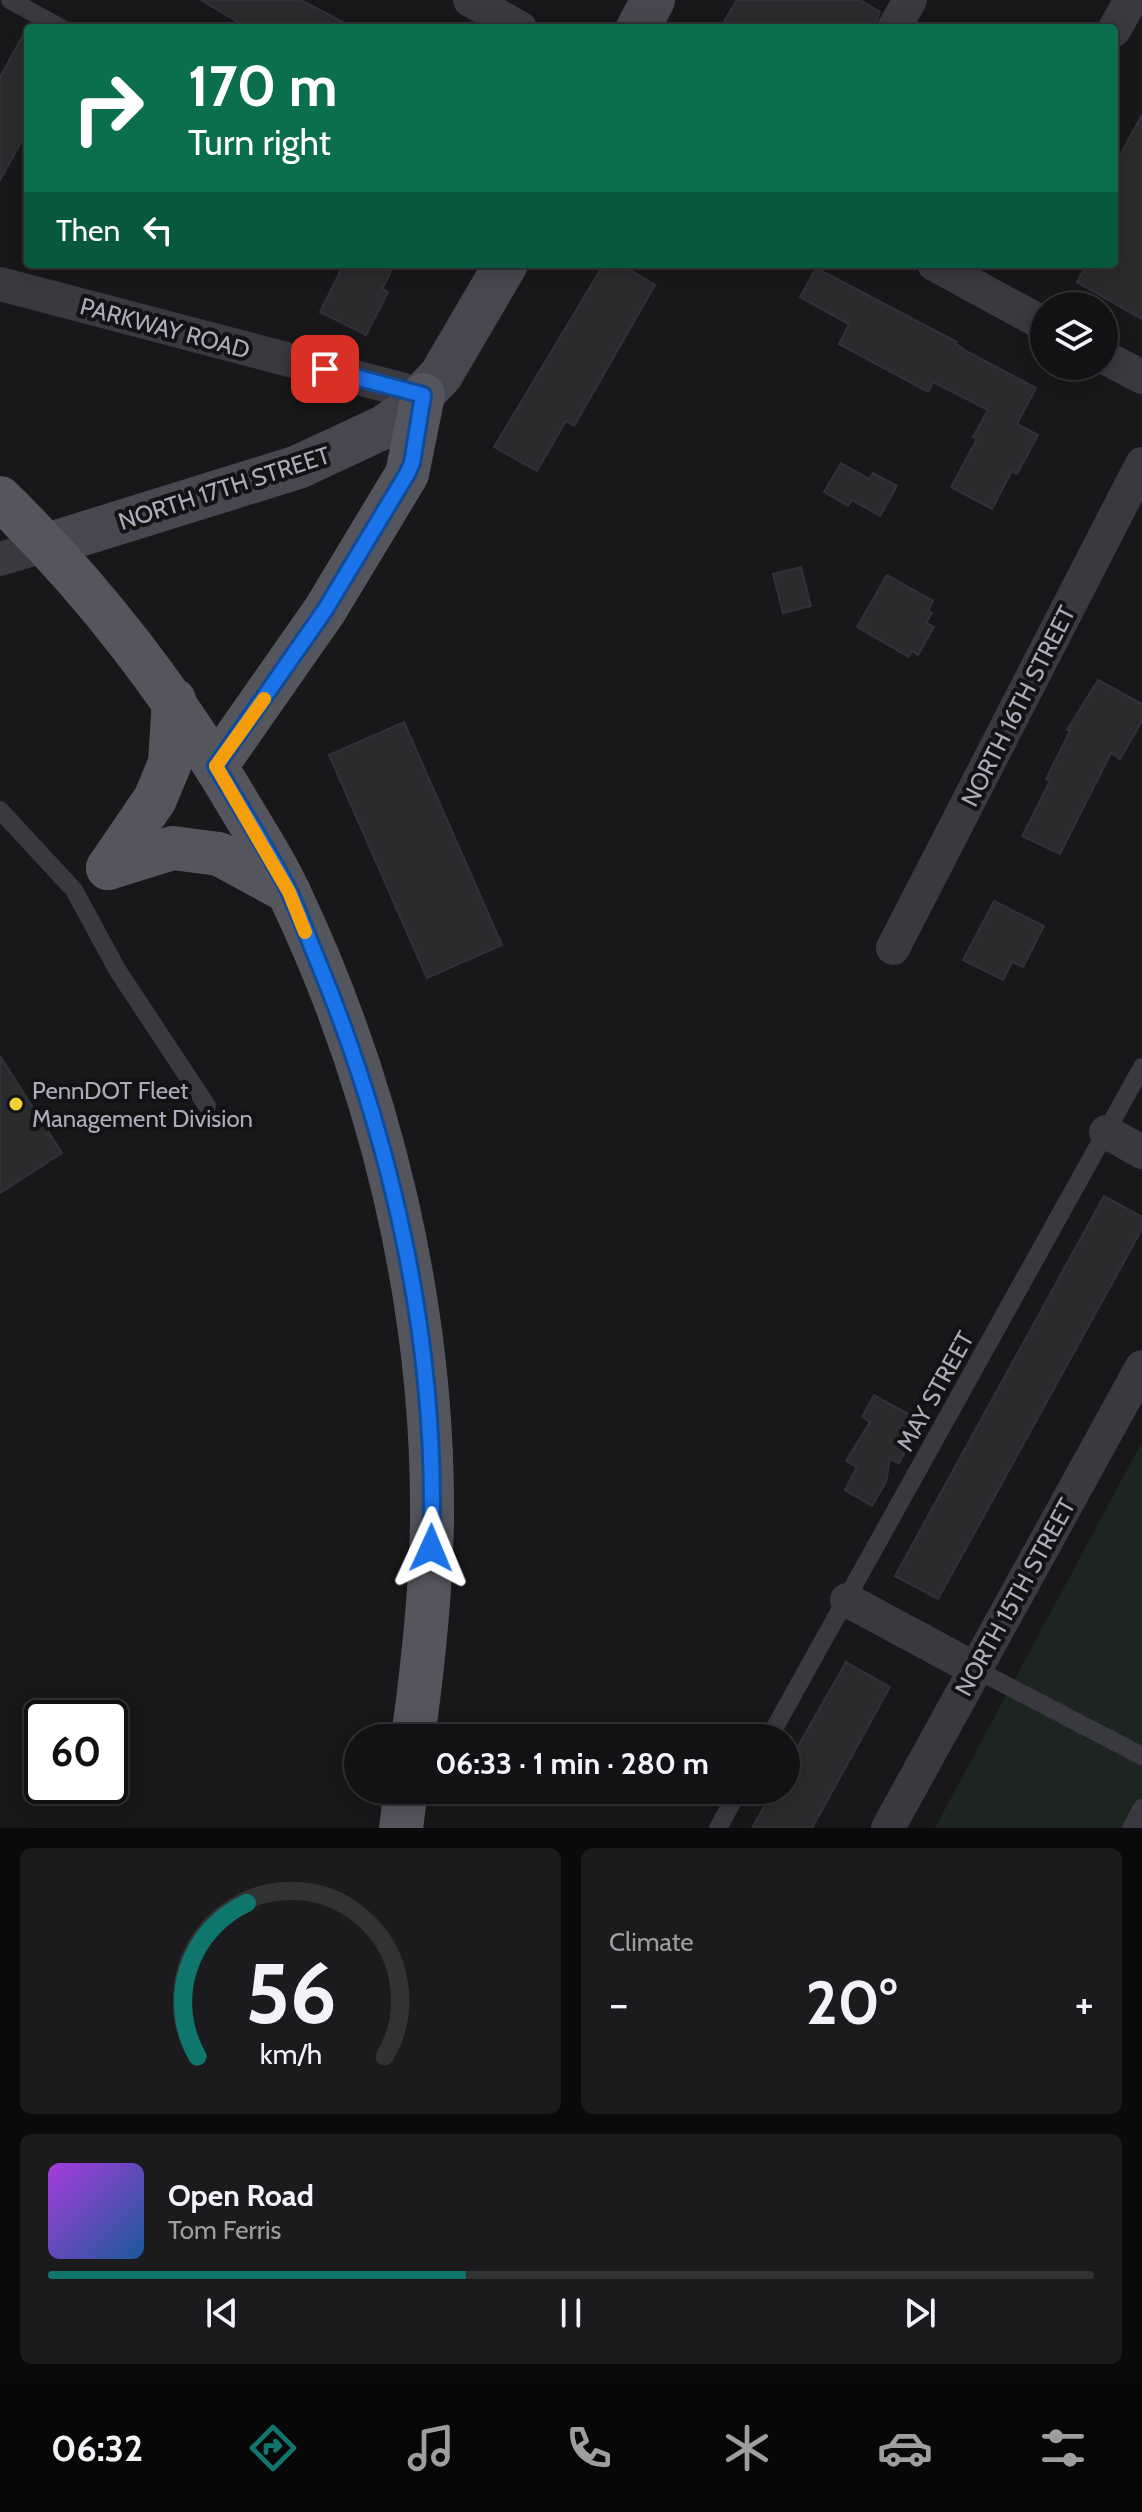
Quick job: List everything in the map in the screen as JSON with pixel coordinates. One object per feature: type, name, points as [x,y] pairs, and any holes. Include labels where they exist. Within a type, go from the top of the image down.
[{"type":"main road","points":[[640,24],[653,0]]},
{"type":"main road","name":"NORTH 17TH STREET","points":[[47,545],[298,467],[384,427],[423,395],[454,356],[500,268]]},
{"type":"main road","points":[[216,766],[318,621],[407,474],[412,463],[423,395]]},
{"type":"main road","points":[[0,498],[88,589],[174,700],[289,892],[344,1026],[372,1109],[409,1271],[422,1351],[432,1520],[428,1605],[415,1724]]},
{"type":"main road","points":[[91,879],[155,799],[170,763],[174,700]]},
{"type":"main road","points":[[91,879],[173,848],[219,854],[289,892]]},
{"type":"main road","points":[[401,1828],[404,1804]]},
{"type":"street","points":[[470,0],[513,24]]},
{"type":"street","points":[[896,24],[910,0]]},
{"type":"street","points":[[1117,24],[1131,0]]},
{"type":"street","points":[[950,268],[978,275],[1030,314]]},
{"type":"street","name":"PARKWAY ROAD","points":[[0,284],[423,395]]},
{"type":"street","points":[[1118,364],[1142,377]]},
{"type":"street","name":"NORTH 16TH STREET","points":[[893,948],[1142,464]]},
{"type":"street","points":[[0,559],[47,545]]},
{"type":"street","points":[[1106,1132],[1142,1152]]},
{"type":"street","name":"NORTH 15TH STREET","points":[[888,1828],[1142,1367]]},
{"type":"street","points":[[847,1600],[975,1669]]},
{"type":"lane","points":[[10,0],[54,24]]},
{"type":"lane","points":[[0,810],[91,879],[118,971],[207,1106]]},
{"type":"lane","name":"MAY STREET","points":[[777,1724],[1142,1067]]},
{"type":"lane","points":[[975,1669],[1142,1756]]},
{"type":"lane","points":[[718,1828],[731,1804]]},
{"type":"lane","points":[[1131,1828],[1142,1808]]},
{"type":"shaded area","points":[[1142,1442],[1142,1828],[935,1828]]},
{"type":"building","points":[[201,0],[301,0],[346,24],[241,24]]},
{"type":"building","points":[[737,0],[860,0],[880,12],[876,24],[722,24]]},
{"type":"building","points":[[24,33],[24,137],[0,180],[0,77]]},
{"type":"building","points":[[1142,115],[1142,319],[1118,305],[1118,292],[1095,292],[1077,282],[1085,268],[1118,268],[1118,159]]},
{"type":"building","points":[[342,268],[393,268],[382,289],[388,292],[366,335],[320,312]]},
{"type":"building","points":[[602,268],[627,268],[655,285],[574,426],[566,421],[537,471],[494,447]]},
{"type":"building","points":[[816,268],[957,342],[968,352],[1036,388],[1017,424],[1038,435],[1017,474],[1012,471],[992,509],[951,487],[977,439],[973,437],[988,410],[933,382],[928,392],[839,344],[849,324],[800,297]]},
{"type":"building","points":[[841,463],[869,479],[873,473],[897,486],[880,516],[852,500],[848,506],[824,492]]},
{"type":"building","points":[[801,567],[811,606],[783,613],[773,574]]},
{"type":"building","points":[[887,575],[933,601],[928,610],[932,613],[926,623],[934,627],[918,655],[912,651],[909,657],[857,627]]},
{"type":"building","points":[[1098,680],[1142,704],[1142,721],[1120,759],[1111,753],[1060,854],[1022,836],[1050,781],[1046,779],[1070,731],[1067,730]]},
{"type":"building","points":[[404,722],[502,945],[427,978],[329,755]]},
{"type":"building","points":[[994,901],[1044,926],[1023,967],[1012,962],[1003,980],[963,960]]},
{"type":"building","name":"PennDOT Fleet Management Division","points":[[0,1056],[62,1153],[0,1193]]},
{"type":"building","points":[[1104,1196],[1142,1217],[1142,1229],[938,1599],[895,1576]]},
{"type":"building","points":[[874,1395],[921,1421],[899,1463],[890,1459],[886,1482],[872,1506],[845,1490],[857,1467],[846,1461],[870,1422],[862,1417]]},
{"type":"building","points":[[846,1662],[890,1687],[812,1828],[752,1828],[766,1804],[800,1804],[800,1742]]},
{"type":"slow traffic","points":[[264,699],[216,766],[289,892],[305,932]]},
{"type":"place","name":"PennDOT Fleet Management Division","points":[[16,1104]]},
{"type":"route","points":[[325,369],[423,395],[412,463],[325,610],[216,766],[289,892],[344,1026],[372,1109],[393,1193],[422,1351],[429,1435],[431,1548]]}]
